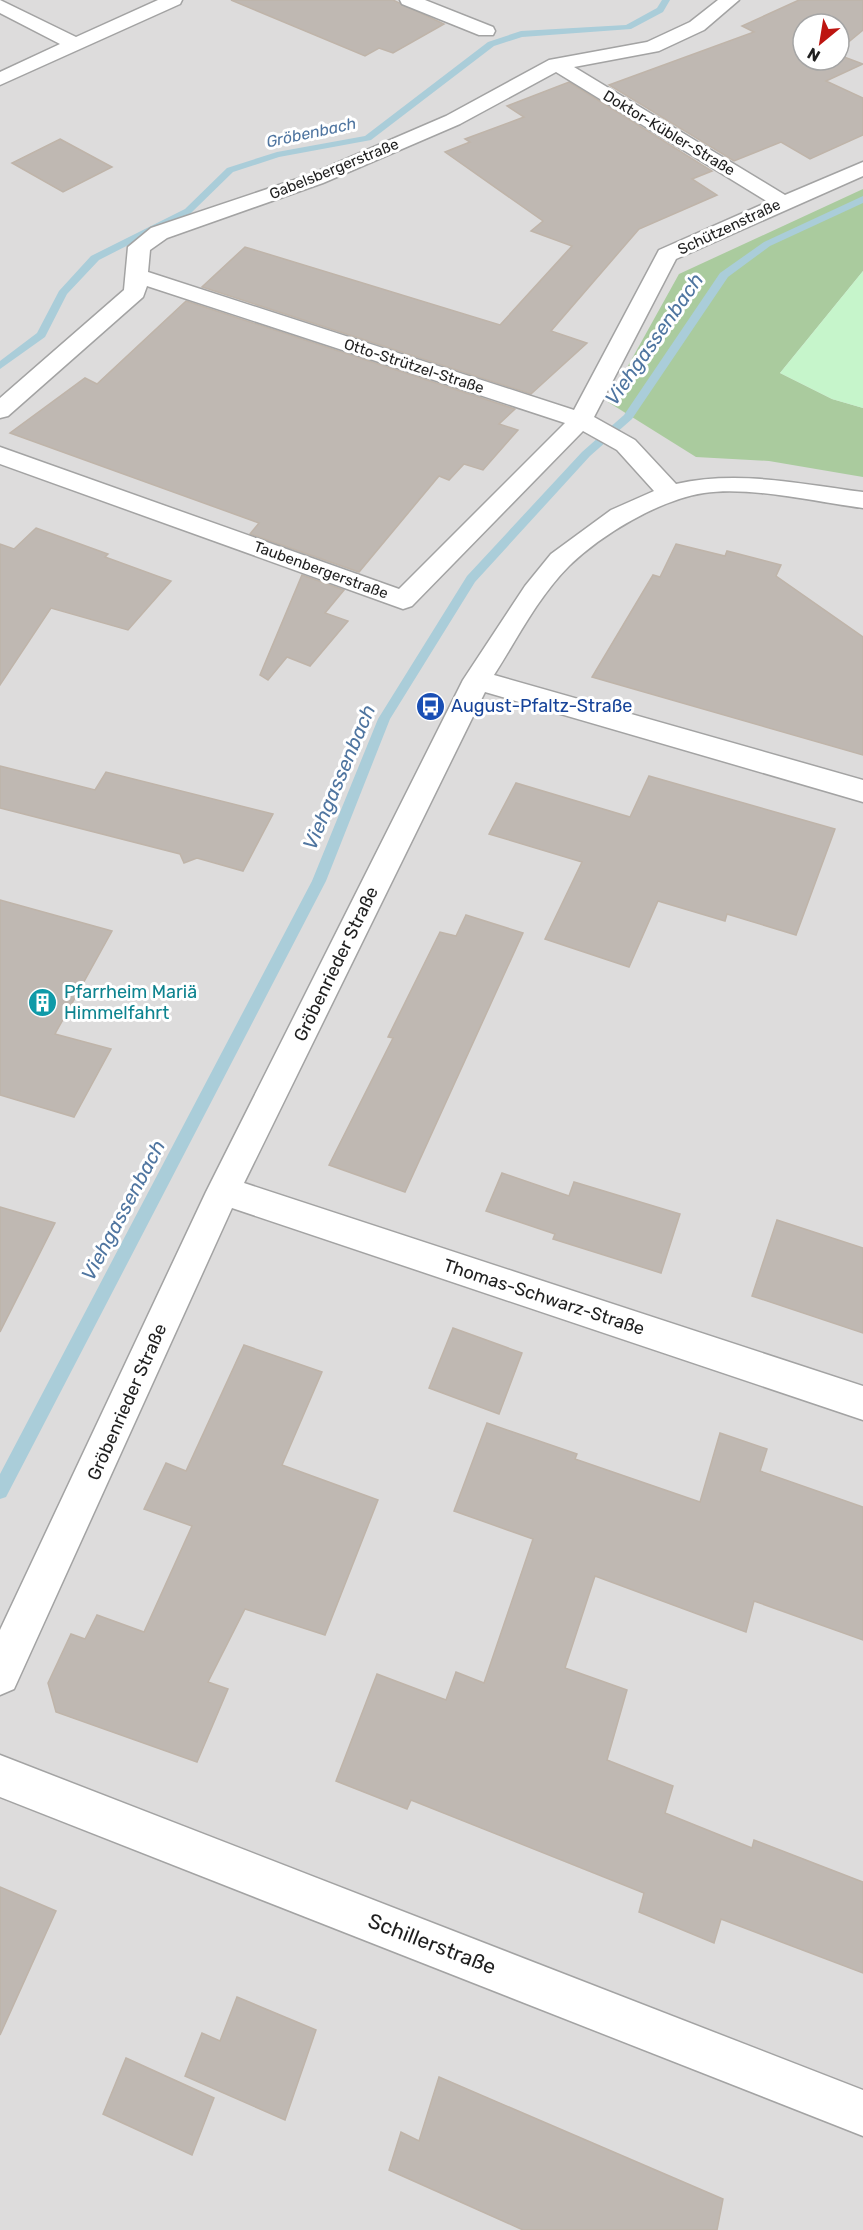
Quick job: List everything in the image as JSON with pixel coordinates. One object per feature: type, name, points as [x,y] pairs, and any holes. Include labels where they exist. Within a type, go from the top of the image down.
[{"type":"street","points":[[0,79],[173,0]]},
{"type":"street","points":[[409,0],[486,31]]},
{"type":"street","name":"Gabelsbergerstraße","points":[[0,411],[135,292],[139,247],[159,233],[316,179],[453,120],[556,64],[652,46],[697,26],[730,0]]},
{"type":"street","points":[[0,6],[76,45]]},
{"type":"street","name":"Doktor-Kübler-Straße","points":[[556,64],[782,202]]},
{"type":"street","name":"Schützenstraße","points":[[589,423],[666,255],[863,168]]},
{"type":"street","name":"Otto-Strützel-Straße","points":[[136,275],[589,423],[626,445],[670,493]]},
{"type":"street","name":"Taubenbergerstraße","points":[[0,455],[403,600],[589,423]]},
{"type":"street","name":"Gröbenrieder Straße","points":[[0,1675],[225,1191],[477,680],[534,592],[560,560],[620,516],[670,493],[706,485],[760,486],[863,500]]},
{"type":"street","points":[[477,680],[863,790]]},
{"type":"street","name":"Thomas-Schwarz-Straße","points":[[225,1191],[863,1403]]},
{"type":"street","name":"Schillerstraße","points":[[0,1776],[863,2113]]},
{"type":"shaded area","points":[[0,0],[863,0],[863,2230],[0,2230]]},
{"type":"green space","points":[[863,189],[863,271],[780,373],[832,399],[863,408],[863,477],[769,461],[696,457],[608,402],[679,274]]},
{"type":"green space","points":[[863,271],[863,408],[832,399],[780,373]]},
{"type":"building","points":[[231,0],[393,0],[444,24],[393,53],[379,48],[365,56]]},
{"type":"building","points":[[799,0],[863,0],[863,30],[851,40],[851,12],[791,12],[791,72],[846,72],[826,81],[863,98],[863,135],[810,159],[781,142],[734,161],[609,85],[754,32],[742,26]]},
{"type":"building","points":[[851,60],[863,64],[851,70]]},
{"type":"building","points":[[569,82],[712,171],[692,179],[717,195],[639,229],[551,331],[587,343],[531,394],[202,287],[245,247],[500,325],[572,246],[531,231],[543,221],[445,152],[470,142],[465,139],[524,117],[507,106]]},
{"type":"building","points":[[60,139],[112,167],[63,192],[12,163]]},
{"type":"building","points":[[186,301],[515,409],[499,424],[518,430],[483,470],[464,464],[449,480],[439,476],[359,572],[250,534],[259,523],[10,433],[85,378],[97,384]]},
{"type":"building","points":[[36,528],[108,554],[105,557],[171,581],[128,630],[51,608],[0,685],[0,544],[14,549]]},
{"type":"building","points":[[676,544],[725,556],[727,551],[781,565],[776,576],[863,637],[863,755],[592,677],[653,575],[660,577]]},
{"type":"building","points":[[302,575],[344,590],[325,613],[348,621],[310,666],[287,657],[268,680],[260,675]]},
{"type":"building","points":[[0,766],[95,790],[106,772],[273,814],[243,871],[197,858],[184,863],[180,854],[0,808]]},
{"type":"building","points":[[649,776],[835,829],[796,935],[727,914],[725,921],[658,901],[629,967],[545,939],[582,862],[489,834],[516,783],[630,817]]},
{"type":"building","name":"Pfarrheim Mariä Himmelfahrt","points":[[0,900],[112,931],[55,1034],[111,1049],[74,1117],[0,1095]]},
{"type":"building","points":[[466,915],[523,933],[405,1192],[329,1165],[393,1038],[388,1037],[440,932],[456,936]]},
{"type":"building","points":[[502,1173],[569,1196],[574,1182],[680,1214],[661,1273],[553,1239],[555,1234],[486,1211]]},
{"type":"building","points":[[0,1207],[55,1223],[0,1332]]},
{"type":"building","points":[[777,1220],[863,1248],[863,1333],[752,1296]]},
{"type":"building","points":[[453,1328],[522,1353],[499,1414],[429,1388]]},
{"type":"building","points":[[244,1345],[322,1372],[282,1465],[378,1500],[325,1635],[245,1609],[208,1682],[228,1689],[197,1762],[56,1712],[48,1683],[71,1634],[85,1639],[97,1615],[144,1632],[192,1526],[144,1509],[166,1463],[186,1471]]},
{"type":"building","points":[[487,1423],[577,1454],[575,1459],[700,1502],[720,1433],[767,1449],[760,1471],[863,1507],[863,1640],[754,1601],[746,1632],[595,1576],[565,1668],[627,1690],[607,1760],[673,1786],[665,1813],[752,1848],[754,1840],[863,1882],[863,1973],[721,1919],[714,1943],[639,1912],[644,1893],[411,1800],[407,1809],[336,1781],[377,1674],[446,1700],[456,1672],[484,1683],[533,1539],[454,1511]]},
{"type":"building","points":[[0,1887],[56,1911],[0,2035]]},
{"type":"building","points":[[237,1997],[316,2030],[285,2120],[185,2076],[202,2033],[220,2041]]},
{"type":"building","points":[[126,2058],[214,2098],[192,2155],[103,2114]]},
{"type":"building","points":[[439,2077],[723,2199],[717,2230],[523,2230],[389,2170],[401,2132],[419,2141]]},
{"type":"waterway","name":"Gröbenbach","points":[[0,366],[41,335],[63,293],[95,258],[188,211],[230,170],[277,155],[368,138],[491,44],[521,34],[628,27],[660,10],[666,0]]},
{"type":"waterway","name":"Viehgassenbach","points":[[0,1491],[319,881],[384,719],[471,579],[586,454],[628,417],[724,275],[767,244],[863,199]]},
{"type":"place","name":"August-Pfaltz-Straße","points":[[430,706]]},
{"type":"place","name":"Pfarrheim Mariä Himmelfahrt","points":[[43,1002]]}]
